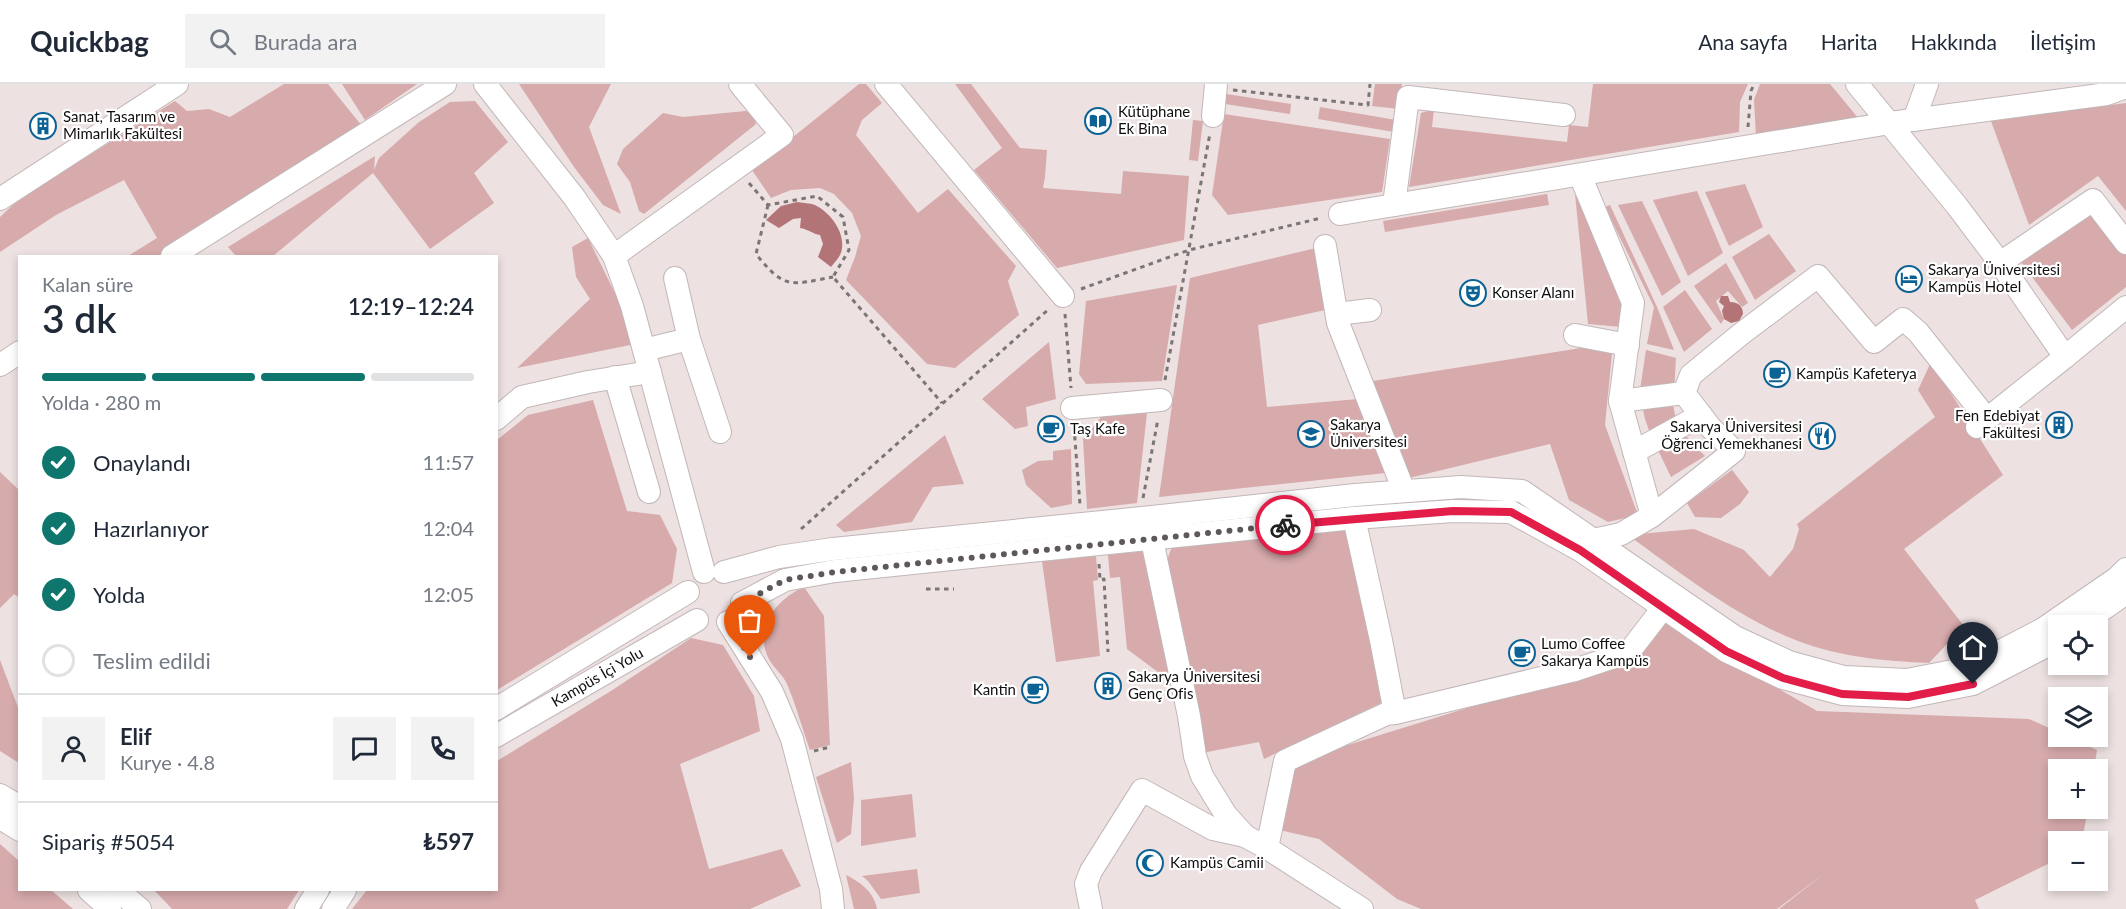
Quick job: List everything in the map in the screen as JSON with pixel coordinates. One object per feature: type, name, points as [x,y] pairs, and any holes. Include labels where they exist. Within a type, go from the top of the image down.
[{"type":"street","points":[[0,199],[177,84]]},
{"type":"street","points":[[174,255],[445,84]]},
{"type":"street","points":[[485,84],[574,197],[614,256],[632,306],[650,372],[714,572]]},
{"type":"street","points":[[614,256],[782,135],[741,84]]},
{"type":"street","points":[[886,84],[1064,296]]},
{"type":"street","points":[[1857,84],[2000,263],[2065,357]]},
{"type":"street","points":[[1914,120],[1926,84]]},
{"type":"street","points":[[1212,116],[1220,86]]},
{"type":"street","points":[[1340,214],[1890,123],[2108,94],[2126,87]]},
{"type":"street","points":[[1394,205],[1408,97],[1564,115]]},
{"type":"street","points":[[1580,175],[1633,303],[1620,401],[1652,516]]},
{"type":"street","points":[[2000,263],[2093,200],[2126,243]]},
{"type":"street","points":[[1325,246],[1338,323],[1404,491]]},
{"type":"street","points":[[1684,393],[1691,375],[1818,276],[1874,342],[1903,319],[1918,332],[1981,424],[2126,307]]},
{"type":"street","points":[[675,278],[689,339],[720,432]]},
{"type":"street","points":[[1337,314],[1370,310]]},
{"type":"street","points":[[1575,334],[1628,345]]},
{"type":"street","points":[[644,350],[689,339]]},
{"type":"street","points":[[0,365],[18,353]]},
{"type":"street","points":[[498,417],[522,397],[615,377],[650,372]]},
{"type":"street","points":[[615,377],[649,492]]},
{"type":"street","points":[[1620,401],[1684,393]]},
{"type":"street","points":[[1586,545],[1621,534],[1652,516],[1734,451],[1684,393]]},
{"type":"street","points":[[1072,408],[1161,400]]},
{"type":"street","points":[[1634,452],[1701,415]]},
{"type":"street","points":[[714,572],[731,575],[741,588],[742,603],[735,617],[728,622],[712,626],[698,620],[688,607],[688,592],[696,577],[714,572],[779,557],[833,549],[1461,487],[1522,491],[1663,608],[1726,651],[1783,678],[1842,694],[1908,697],[1973,684],[2048,645]]},
{"type":"street","points":[[742,603],[785,580],[835,572],[1354,518],[1453,511],[1511,512],[1586,545],[1735,636],[1789,662],[1844,677],[1907,680],[1968,668],[2043,629],[2117,578],[2126,569]]},
{"type":"street","points":[[1354,518],[1395,713]]},
{"type":"street","points":[[1152,540],[1198,766],[1216,800],[1245,836]]},
{"type":"street","name":"Kampüs İçi Yolu","points":[[498,708],[688,592]]},
{"type":"street","points":[[2095,615],[2126,593]]},
{"type":"street","points":[[1267,848],[1285,761],[1386,714],[1575,670],[1629,652],[1663,608]]},
{"type":"street","name":"Kampüs İçi Yolu","points":[[498,735],[698,620]]},
{"type":"street","points":[[728,622],[772,692],[792,739],[831,889],[833,909]]},
{"type":"street","points":[[1091,909],[1086,884],[1091,871],[1142,790],[1213,829],[1245,836],[1362,909]]},
{"type":"street","points":[[0,795],[18,806]]},
{"type":"street","points":[[0,818],[18,829]]},
{"type":"street","points":[[90,891],[110,909]]},
{"type":"street","points":[[119,891],[140,909]]},
{"type":"street","points":[[306,909],[317,891]]},
{"type":"street","points":[[333,909],[344,891]]},
{"type":"path","points":[[1220,86],[1368,105],[1370,84]]},
{"type":"path","points":[[1748,147],[1748,120],[1754,84]]},
{"type":"path","points":[[1142,506],[1212,116]]},
{"type":"path","points":[[744,177],[768,205]]},
{"type":"path","points":[[817,196],[843,217],[849,250],[833,277],[794,284],[773,275],[756,254],[768,205],[817,196]]},
{"type":"path","points":[[801,528],[1064,296],[1189,250],[1340,214]]},
{"type":"path","points":[[833,277],[942,403]]},
{"type":"path","points":[[1064,296],[1081,524]]},
{"type":"path","points":[[1099,561],[1100,580],[1104,579],[1108,652]]},
{"type":"path","points":[[926,589],[954,589]]},
{"type":"path","points":[[763,646],[763,630],[774,602]]},
{"type":"path","points":[[808,752],[830,747]]},
{"type":"shaded area","points":[[284,84],[328,84],[362,126],[161,255],[130,255],[157,238],[124,180],[56,215],[0,252],[0,217],[18,200],[175,101],[187,111],[209,109],[230,117]]},
{"type":"shaded area","points":[[342,84],[417,84],[365,120]]},
{"type":"shaded area","points":[[519,84],[611,84],[589,127],[621,214],[603,205],[574,167]]},
{"type":"shaded area","points":[[859,84],[866,84],[882,103],[862,120],[856,135],[918,213],[948,189],[1016,266],[1008,281],[1019,315],[955,368],[927,364],[846,280],[861,236],[852,213],[834,194],[820,188],[791,190],[771,198],[752,170]]},
{"type":"shaded area","points":[[955,84],[971,84],[1020,148],[1047,150],[1043,188],[1121,194],[1123,171],[1189,176],[1184,240],[1057,268],[974,170],[1002,148]]},
{"type":"shaded area","points":[[1375,84],[1402,84],[1399,109],[1372,106]]},
{"type":"shaded area","points":[[1593,84],[1748,84],[1740,102],[1739,132],[1409,187],[1421,113],[1434,109],[1432,127],[1567,142],[1569,125],[1588,127]]},
{"type":"shaded area","points":[[1760,84],[1830,84],[1859,119],[1756,136],[1754,100]]},
{"type":"shaded area","points":[[1226,94],[1291,104],[1290,114],[1225,104]]},
{"type":"shaded area","points":[[475,101],[508,142],[474,173],[494,203],[430,249],[373,173],[274,255],[235,255],[228,247],[375,156],[374,170],[379,158],[419,122],[450,102]]},
{"type":"shaded area","points":[[2126,103],[2126,211],[2098,176],[2029,225],[1991,121]]},
{"type":"shaded area","points":[[1320,107],[1396,120],[1394,132],[1318,119]]},
{"type":"shaded area","points":[[746,111],[753,113],[756,124],[644,214],[639,211],[630,182],[617,164],[623,149],[663,113],[683,117]]},
{"type":"shaded area","points":[[1224,114],[1390,139],[1382,192],[1228,215],[1212,195]]},
{"type":"shaded area","points":[[1193,120],[1203,121],[1198,161],[1189,160]]},
{"type":"shaded area","points":[[1745,184],[1763,227],[1729,246],[1705,192]]},
{"type":"shaded area","points":[[1697,191],[1723,253],[1688,276],[1653,200]]},
{"type":"shaded area","points":[[1547,194],[1549,205],[1385,232],[1383,221]]},
{"type":"shaded area","points":[[1575,194],[1622,291],[1622,327],[1588,324]]},
{"type":"shaded area","points":[[2090,198],[2126,248],[2126,287],[2072,330],[2017,257]]},
{"type":"shaded area","points":[[1642,201],[1681,282],[1662,296],[1618,205]]},
{"type":"shaded area","points":[[797,202],[819,207],[831,218],[840,232],[842,248],[831,267],[818,257],[823,244],[820,235],[800,228],[801,218],[793,219],[779,228],[766,220],[781,206]]},
{"type":"shaded area","points":[[1610,205],[1657,307],[1674,350],[1647,344],[1654,307],[1605,207]]},
{"type":"shaded area","points":[[1769,234],[1796,271],[1755,300],[1732,257]]},
{"type":"shaded area","points":[[588,238],[630,324],[635,344],[517,368],[590,299],[576,277],[572,247]]},
{"type":"shaded area","points":[[1316,248],[1325,310],[1258,325],[1267,407],[1358,399],[1386,473],[1159,497],[1190,278]]},
{"type":"shaded area","points":[[1726,263],[1748,303],[1742,307],[1728,291],[1716,301],[1724,319],[1721,324],[1694,286]]},
{"type":"shaded area","points":[[1177,285],[1162,381],[1086,384],[1079,374],[1086,301]]},
{"type":"shaded area","points":[[1685,290],[1712,329],[1684,352],[1663,307]]},
{"type":"shaded area","points":[[1721,296],[1728,296],[1730,302],[1741,307],[1743,314],[1739,321],[1731,323],[1724,319],[1722,311],[1724,306],[1719,302]]},
{"type":"shaded area","points":[[1049,342],[1056,399],[1026,407],[1028,426],[1015,429],[982,399]]},
{"type":"shaded area","points":[[1613,343],[1605,425],[1638,515],[1608,522],[1569,500],[1550,444],[1409,478],[1373,381]]},
{"type":"shaded area","points":[[1646,350],[1676,358],[1674,391],[1640,390]]},
{"type":"shaded area","points":[[1931,362],[2003,475],[1904,549],[1964,626],[1929,663],[1863,657],[1830,651],[1798,641],[1753,620],[1732,607],[1628,535],[1694,529],[1744,550],[1770,577],[1793,549],[1799,529],[1797,524],[1935,417],[1918,390]]},
{"type":"shaded area","points":[[593,400],[627,511],[660,515],[677,549],[672,583],[498,689],[498,439],[528,415]]},
{"type":"shaded area","points":[[1641,400],[1672,400],[1677,425],[1651,436]]},
{"type":"shaded area","points":[[1147,413],[1137,503],[1087,509],[1083,439],[1101,417]]},
{"type":"shaded area","points":[[1682,432],[1705,456],[1671,477],[1657,448]]},
{"type":"shaded area","points":[[945,435],[964,484],[933,487],[912,522],[844,532],[836,525]]},
{"type":"shaded area","points":[[1071,449],[1072,504],[1051,508],[1026,485],[1022,470],[1038,461],[1053,460],[1053,451]]},
{"type":"shaded area","points":[[1732,470],[1749,492],[1740,504],[1721,518],[1695,517],[1687,503]]},
{"type":"shaded area","points":[[0,472],[18,489],[18,597],[14,594],[0,608]]},
{"type":"shaded area","points":[[1349,529],[1385,701],[1264,759],[1259,742],[1202,753],[1167,560],[1173,544]]},
{"type":"shaded area","points":[[1152,550],[1178,687],[1127,649],[1120,577],[1110,578],[1108,555]]},
{"type":"shaded area","points":[[1096,556],[1098,580],[1093,581],[1100,656],[1056,662],[1042,561]]},
{"type":"shaded area","points":[[804,587],[824,616],[830,745],[810,750],[787,684],[770,661],[765,649],[764,638],[765,627],[776,608],[784,599]]},
{"type":"shaded area","points":[[1660,620],[1817,711],[2029,719],[2048,728],[2048,747],[2090,747],[2097,750],[2096,759],[2048,759],[2048,819],[2086,819],[2084,831],[2048,831],[2048,864],[1975,900],[1979,909],[1779,909],[1825,873],[1777,909],[1421,909],[1397,899],[1319,839],[1275,829],[1293,762],[1622,660]]},
{"type":"shaded area","points":[[691,638],[723,645],[754,696],[760,731],[680,764],[709,869],[782,849],[801,886],[750,909],[352,909],[366,891],[498,891],[498,760],[614,689]]},
{"type":"shaded area","points":[[0,660],[18,707],[18,762],[0,751]]},
{"type":"shaded area","points":[[851,762],[854,798],[851,834],[837,843],[816,777]]},
{"type":"shaded area","points":[[912,794],[916,837],[861,846],[861,800]]},
{"type":"shaded area","points":[[0,844],[18,860],[18,891],[52,891],[73,909],[0,909]]},
{"type":"shaded area","points":[[917,869],[920,893],[881,899],[862,876]]},
{"type":"shaded area","points":[[846,875],[866,888],[873,897],[877,909],[854,909]]},
{"type":"shaded area","points":[[155,891],[298,891],[287,909],[172,909]]},
{"type":"way so far","points":[[750,657],[728,622],[735,617],[742,603],[785,580],[835,572],[1285,525]]},
{"type":"place","name":"Kütüphane Ek Bina","points":[[1098,121]]},
{"type":"place","name":"Sanat, Tasarım ve Mimarlık Fakültesi","points":[[43,126]]},
{"type":"place","name":"Sakarya Üniversitesi Kampüs Hotel","points":[[1909,279]]},
{"type":"place","name":"Konser Alanı","points":[[1473,293]]},
{"type":"place","name":"Kampüs Kafeterya","points":[[1777,374]]},
{"type":"place","name":"Fen Edebiyat Fakültesi","points":[[2059,425]]},
{"type":"place","name":"Taş Kafe","points":[[1051,429]]},
{"type":"place","name":"Sakarya Üniversitesi","points":[[1311,434]]},
{"type":"place","name":"Sakarya Üniversitesi Öğrenci Yemekhanesi","points":[[1822,436]]},
{"type":"place","name":"Lumo Coffee Sakarya Kampüs","points":[[1522,653]]},
{"type":"place","name":"Sakarya Üniversitesi Genç Ofis","points":[[1108,686]]},
{"type":"place","name":"Kantin","points":[[1035,690]]},
{"type":"place","name":"Kampüs Camii","points":[[1150,863]]},
{"type":"route","points":[[1285,525],[1453,511],[1511,512],[1580,550],[1726,651],[1783,678],[1842,694],[1908,697],[1973,684]]}]
